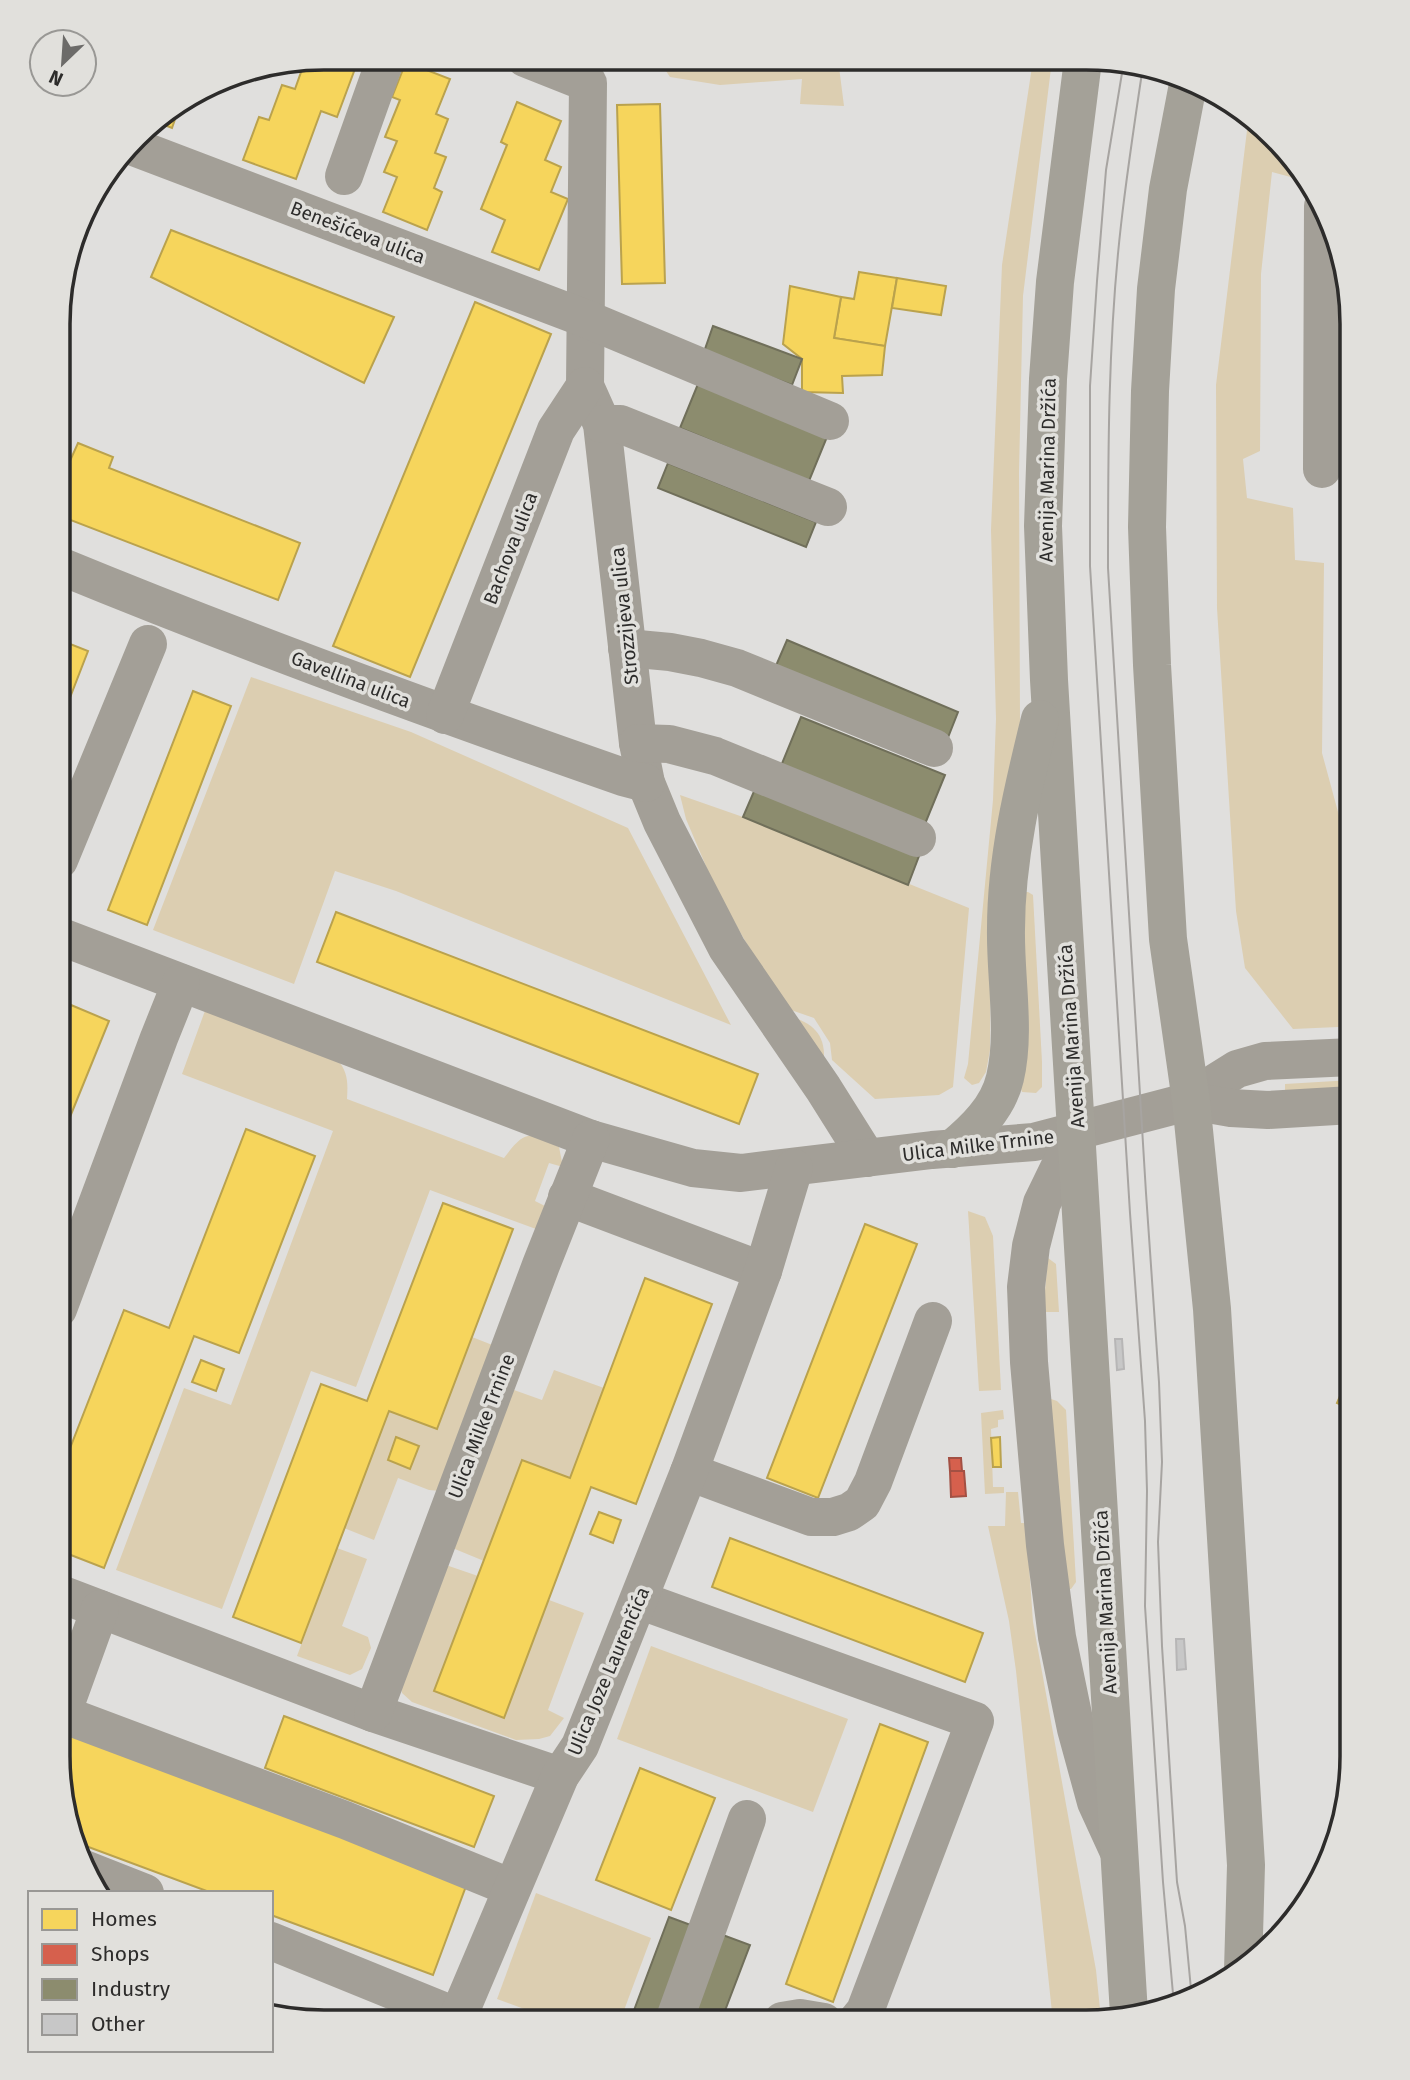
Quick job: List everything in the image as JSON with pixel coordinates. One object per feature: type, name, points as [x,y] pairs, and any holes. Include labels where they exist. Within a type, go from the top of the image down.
[{"type":"main road","name":"Avenija Marina Držića","points":[[1082,70],[1058,255],[1048,379],[1043,526],[1049,680],[1129,2006]]},
{"type":"main road","points":[[1187,91],[1168,189],[1156,289],[1150,391],[1147,527],[1168,939],[1191,1101],[1212,1309],[1246,1864],[1243,1957]]},
{"type":"main road","points":[[952,1149],[976,1128],[993,1107],[1005,1080],[1009,1044],[1006,928],[1009,877],[1021,797],[1049,680]]},
{"type":"main road","points":[[1246,1864],[1263,1938]]},
{"type":"street","points":[[344,176],[382,70]]},
{"type":"street","name":"Strozzijeva ulica","points":[[555,70],[588,83],[585,386],[602,424],[638,743],[646,783],[682,864],[727,948],[823,1088],[867,1158]]},
{"type":"street","name":"Benešićeva ulica","points":[[140,149],[584,318]]},
{"type":"street","points":[[1322,468],[1323,232]]},
{"type":"street","points":[[584,318],[831,421]]},
{"type":"street","name":"Bachova ulica","points":[[445,715],[556,430],[585,386]]},
{"type":"street","points":[[602,424],[620,424],[828,507]]},
{"type":"street","name":"Gavellina ulica","points":[[70,570],[445,715],[646,783]]},
{"type":"street","points":[[70,833],[148,644]]},
{"type":"street","points":[[627,648],[701,658],[737,668],[934,747]]},
{"type":"street","points":[[638,743],[668,744],[715,756],[917,838]]},
{"type":"street","name":"Ulica Milke Trnine","points":[[70,940],[591,1139],[642,1156],[693,1168],[741,1173],[1034,1142],[1191,1101]]},
{"type":"street","points":[[70,1277],[181,983]]},
{"type":"street","points":[[1191,1101],[1237,1069],[1265,1061],[1340,1056]]},
{"type":"street","points":[[1191,1101],[1231,1108],[1268,1110],[1340,1106]]},
{"type":"street","points":[[1077,1131],[1042,1203],[1031,1246],[1026,1287],[1029,1362],[1045,1545],[1057,1637],[1076,1730],[1096,1802],[1120,1855]]},
{"type":"street","name":"Ulica Milke Trnine","points":[[373,1713],[591,1139]]},
{"type":"street","name":"Ulica Joze Laurenčića","points":[[466,2010],[512,1888],[560,1776],[580,1746],[689,1472],[763,1271],[794,1168]]},
{"type":"street","points":[[568,1197],[763,1271]]},
{"type":"street","points":[[689,1472],[811,1517],[833,1517],[849,1512],[862,1503],[873,1482],[933,1321]]},
{"type":"street","points":[[70,1598],[373,1713],[560,1776]]},
{"type":"street","points":[[639,1600],[975,1721],[865,2010]]},
{"type":"street","points":[[70,1692],[100,1609]]},
{"type":"street","points":[[70,1717],[345,1820],[512,1888]]},
{"type":"street","points":[[678,2010],[747,1819]]},
{"type":"street","points":[[100,1875],[140,1891]]},
{"type":"street","name":"Ulica Joze Laurenčića","points":[[273,1942],[441,2010]]},
{"type":"shaded area","points":[[665,70],[839,70],[844,106],[800,104],[802,79],[720,85],[670,77]]},
{"type":"shaded area","points":[[1031,70],[1051,70],[1023,296],[1019,472],[1020,723],[991,929],[990,1050],[986,1072],[979,1083],[972,1085],[964,1078],[968,1064],[993,800],[996,719],[991,530],[1002,265]]},
{"type":"shaded area","points":[[1247,128],[1266,144],[1294,178],[1272,172],[1261,274],[1260,451],[1243,459],[1247,498],[1293,508],[1295,560],[1324,563],[1322,753],[1340,819],[1338,1027],[1293,1029],[1245,968],[1236,911],[1217,608],[1216,385]]},
{"type":"shaded area","points":[[251,677],[411,732],[628,828],[731,1025],[396,891],[335,871],[294,984],[153,930]]},
{"type":"shaded area","points":[[680,795],[743,817],[969,908],[953,1087],[939,1095],[875,1099],[832,1060],[830,1043],[814,1018],[791,1010],[755,958],[717,892],[686,819]]},
{"type":"shaded area","points":[[1023,892],[1033,895],[1042,1062],[1042,1087],[1036,1093],[1022,1092],[1020,1086]]},
{"type":"shaded area","points":[[206,1008],[337,1059],[346,1078],[347,1099],[504,1158],[523,1138],[541,1138],[559,1147],[563,1167],[549,1163],[535,1201],[547,1207],[536,1229],[430,1190],[356,1387],[311,1371],[222,1609],[116,1570],[184,1388],[231,1405],[333,1131],[182,1074]]},
{"type":"shaded area","points":[[789,1016],[815,1030],[822,1042],[824,1059]]},
{"type":"shaded area","points":[[1340,1081],[1340,1090],[1285,1093],[1285,1084]]},
{"type":"shaded area","points":[[968,1211],[985,1217],[993,1236],[1001,1390],[979,1391]]},
{"type":"shaded area","points":[[1048,1258],[1056,1264],[1059,1312],[1043,1312]]},
{"type":"shaded area","points":[[472,1337],[500,1348],[440,1491],[429,1490],[398,1478],[374,1540],[344,1528],[389,1411],[437,1429]],"holes":[[[396,1438],[418,1446],[410,1468],[388,1460]]]},
{"type":"shaded area","points":[[554,1370],[604,1388],[570,1478],[484,1561],[450,1547],[514,1390],[542,1400]]},
{"type":"shaded area","points":[[1048,1398],[1057,1401],[1066,1410],[1076,1582],[1071,1589],[1067,1589]]},
{"type":"shaded area","points":[[1003,1410],[1004,1419],[998,1420],[998,1427],[991,1429],[993,1487],[1004,1487],[1004,1493],[985,1494],[981,1413]]},
{"type":"shaded area","points":[[1006,1492],[1018,1492],[1021,1523],[1026,1523],[1033,1622],[1096,1970],[1100,2009],[1052,2010],[1016,1671],[1009,1621],[988,1526],[1005,1526]]},
{"type":"shaded area","points":[[337,1548],[367,1559],[342,1626],[368,1637],[371,1648],[362,1669],[350,1675],[297,1656]]},
{"type":"shaded area","points":[[443,1564],[478,1576],[434,1691],[504,1718],[549,1600],[584,1613],[548,1710],[564,1718],[550,1736],[516,1740],[412,1702],[402,1693],[400,1683]]},
{"type":"shaded area","points":[[651,1646],[848,1719],[813,1812],[617,1739]]},
{"type":"shaded area","points":[[536,1893],[651,1938],[624,2010],[527,2010],[497,1999]]},
{"type":"building: Homes","points":[[355,70],[337,117],[321,111],[296,179],[243,160],[259,117],[269,120],[282,85],[295,89],[301,71]]},
{"type":"building: Homes","points":[[403,70],[427,70],[450,79],[436,114],[448,119],[435,153],[446,157],[434,188],[442,192],[427,230],[383,212],[397,177],[384,172],[397,141],[385,137],[400,100],[392,97]]},
{"type":"building: Homes","points":[[517,102],[561,121],[545,160],[561,167],[551,192],[568,199],[539,270],[492,252],[505,220],[481,209],[507,145],[501,142]]},
{"type":"building: Homes","points":[[660,104],[665,283],[622,284],[617,105]]},
{"type":"building: Homes","points":[[176,118],[172,128],[165,125]]},
{"type":"building: Homes","points":[[171,230],[394,317],[364,383],[151,277]]},
{"type":"building: Homes","points":[[859,272],[897,278],[885,346],[834,338],[841,297],[854,299]]},
{"type":"building: Homes","points":[[897,278],[946,286],[941,315],[892,308]]},
{"type":"building: Homes","points":[[790,286],[841,297],[834,338],[885,346],[882,375],[842,376],[843,393],[802,392],[802,359],[783,344]]},
{"type":"building: Homes","points":[[475,302],[551,334],[410,677],[333,646]]},
{"type":"building: Homes","points":[[78,443],[113,457],[109,468],[300,543],[278,600],[70,520],[70,461]]},
{"type":"building: Homes","points":[[70,644],[88,651],[70,698]]},
{"type":"building: Homes","points":[[193,691],[231,706],[147,925],[108,910]]},
{"type":"building: Homes","points":[[336,912],[758,1074],[739,1124],[317,962]]},
{"type":"building: Homes","points":[[71,1005],[109,1021],[70,1117]]},
{"type":"building: Homes","points":[[246,1129],[315,1156],[239,1353],[194,1336],[104,1568],[70,1555],[70,1448],[124,1310],[169,1328]]},
{"type":"building: Homes","points":[[443,1203],[513,1229],[437,1429],[389,1411],[301,1643],[233,1617],[321,1384],[367,1401]]},
{"type":"building: Homes","points":[[865,1224],[917,1244],[818,1498],[767,1478]]},
{"type":"building: Homes","points":[[645,1278],[712,1304],[636,1504],[591,1487],[504,1718],[434,1691],[522,1460],[570,1478]]},
{"type":"building: Homes","points":[[201,1360],[224,1369],[216,1391],[192,1382]]},
{"type":"building: Homes","points":[[396,1437],[419,1446],[410,1469],[388,1460]]},
{"type":"building: Homes","points":[[1000,1437],[1001,1467],[993,1467],[991,1438]]},
{"type":"building: Homes","points":[[599,1512],[621,1520],[613,1543],[590,1534]]},
{"type":"building: Homes","points":[[730,1538],[983,1633],[965,1682],[712,1587]]},
{"type":"building: Homes","points":[[284,1716],[494,1796],[474,1847],[265,1768]]},
{"type":"building: Homes","points":[[880,1724],[928,1742],[833,2002],[786,1984]]},
{"type":"building: Homes","points":[[70,1729],[469,1878],[433,1975],[273,1916],[273,1891],[207,1891],[86,1846],[72,1789]]},
{"type":"building: Homes","points":[[640,1768],[715,1798],[671,1910],[596,1880]]},
{"type":"building: Shops","points":[[949,1458],[961,1458],[962,1471],[950,1471]]},
{"type":"building: Shops","points":[[950,1471],[964,1471],[966,1496],[951,1497]]},
{"type":"building: Shops","points":[[70,1637],[77,1640],[70,1659]]},
{"type":"building: Industry","points":[[713,326],[802,359],[792,385],[704,352]]},
{"type":"building: Industry","points":[[700,379],[829,432],[809,481],[680,428]]},
{"type":"building: Industry","points":[[668,463],[816,522],[806,547],[658,488]]},
{"type":"building: Industry","points":[[787,640],[958,712],[947,740],[775,668]]},
{"type":"building: Industry","points":[[801,717],[945,775],[925,824],[781,766]]},
{"type":"building: Industry","points":[[755,789],[919,856],[908,885],[743,817]]},
{"type":"building: Industry","points":[[669,1917],[699,1928],[668,2010],[634,2010]]},
{"type":"building: Industry","points":[[720,1934],[750,1945],[725,2010],[691,2010]]},
{"type":"building: Other","points":[[1115,1339],[1122,1339],[1124,1369],[1117,1370]]},
{"type":"building: Other","points":[[1176,1639],[1184,1639],[1186,1669],[1177,1670]]},
{"type":"tram line","points":[[1122,73],[1106,170],[1090,386],[1090,566],[1145,1421],[1145,1606],[1173,1995]]},
{"type":"tram line","points":[[1142,76],[1123,205],[1113,310],[1108,568],[1159,1382],[1162,1462],[1158,1542],[1162,1646],[1177,1882],[1185,1926],[1191,1987]]}]
